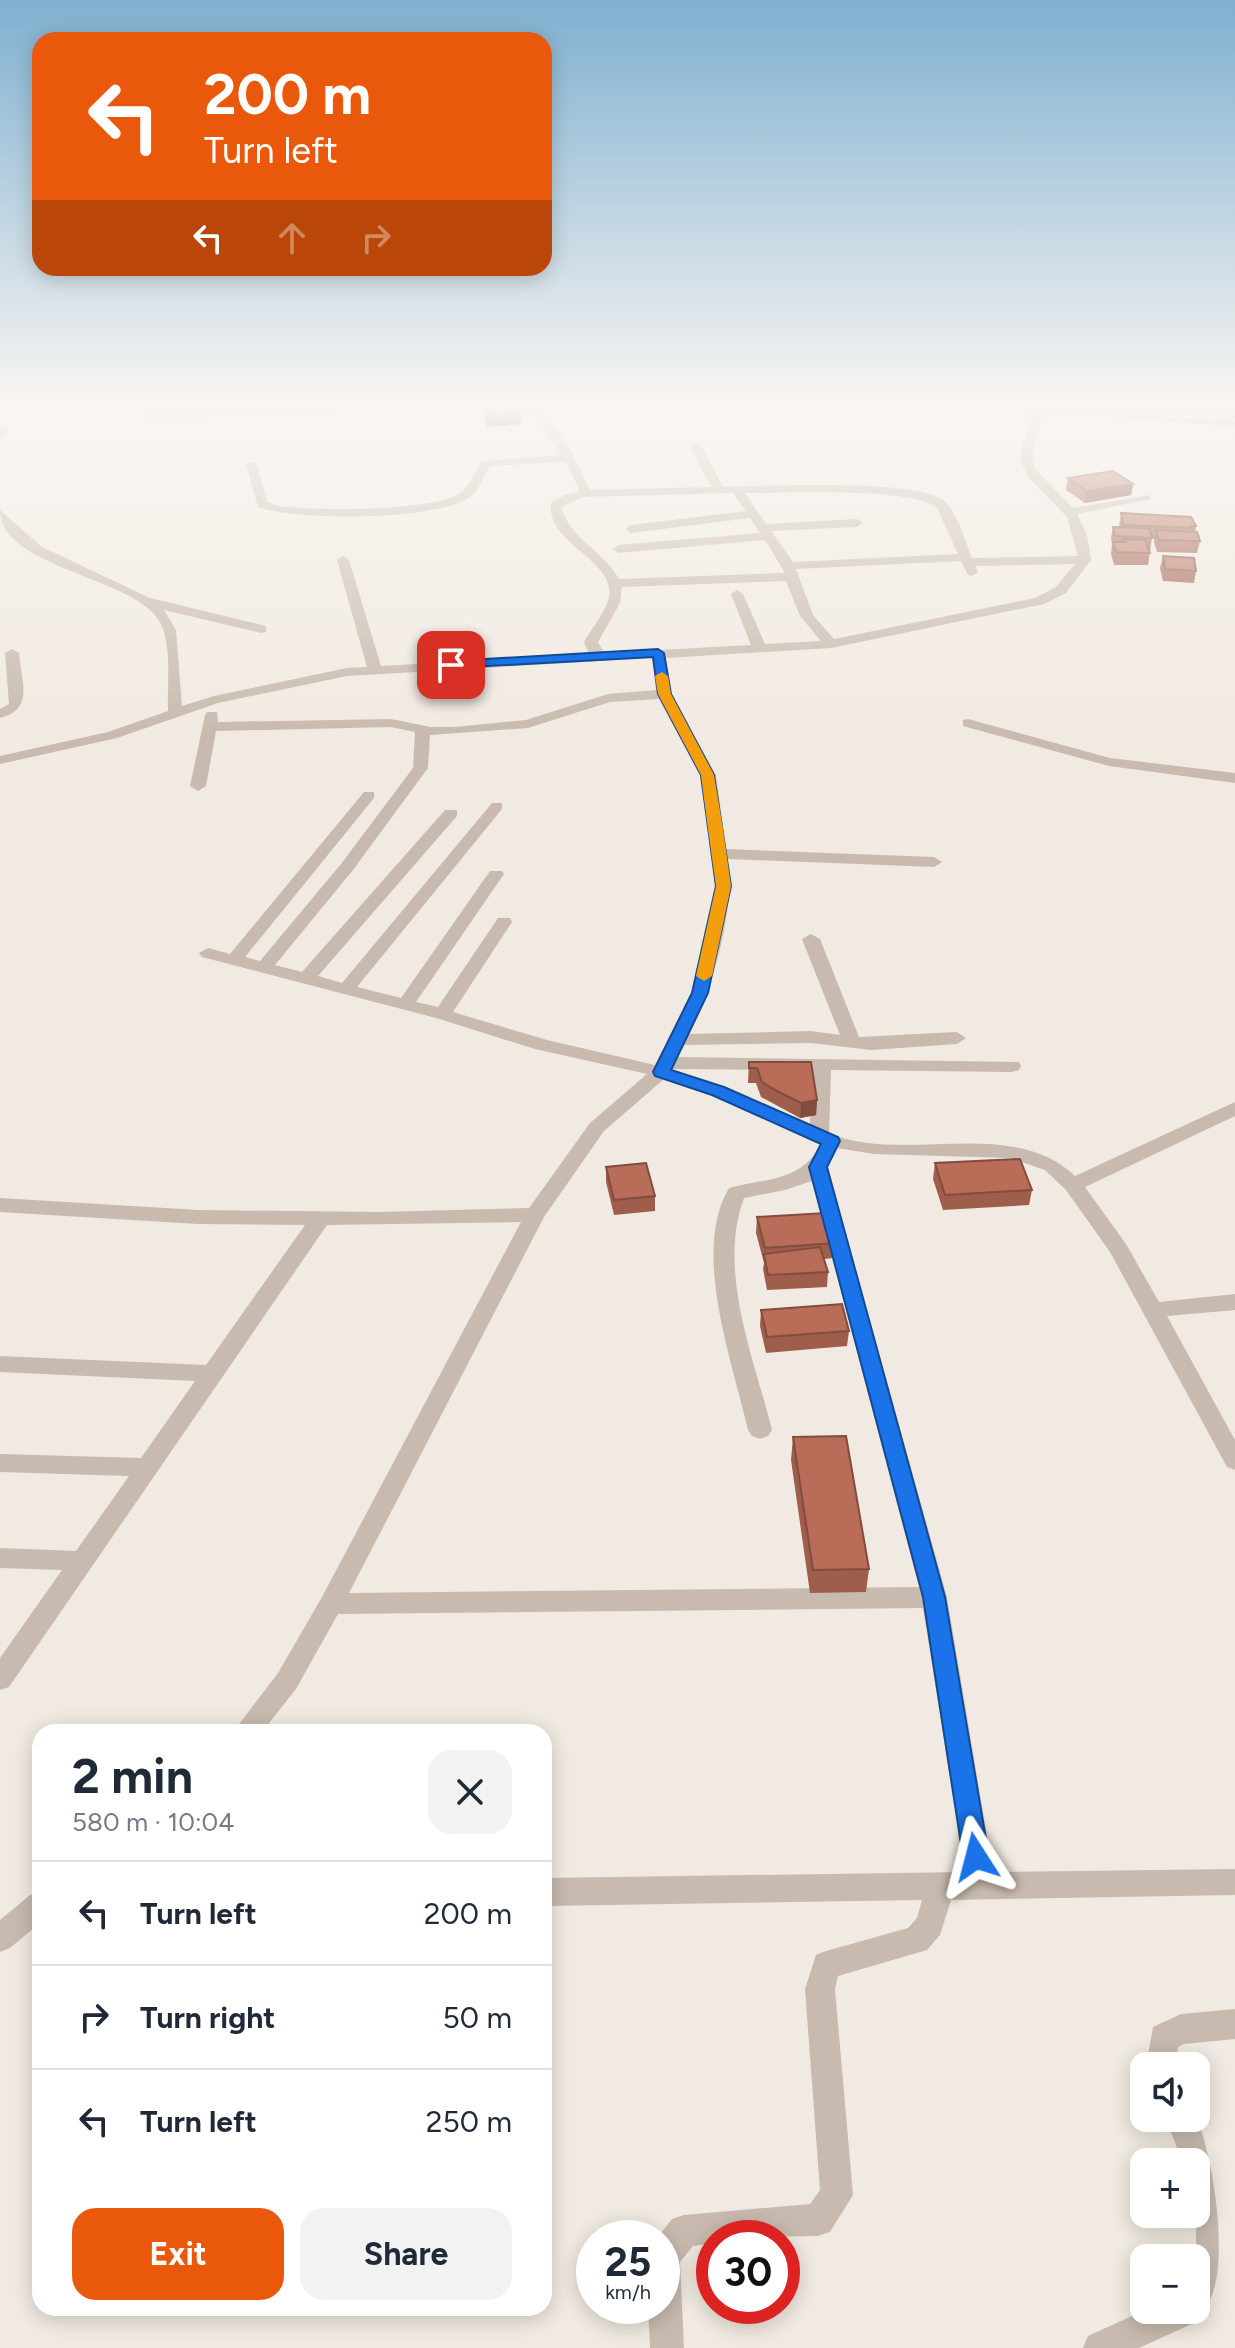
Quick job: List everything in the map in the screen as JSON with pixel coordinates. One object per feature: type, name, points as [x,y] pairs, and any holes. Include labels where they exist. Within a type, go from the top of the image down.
[{"type":"street","points":[[1,516],[7,526],[38,552],[158,611],[169,629],[175,714]]},
{"type":"street","points":[[556,516],[564,533],[612,574],[616,583],[615,597],[591,642],[592,649],[599,656]]},
{"type":"street","points":[[631,529],[740,516]]},
{"type":"street","points":[[754,516],[791,572],[807,616],[831,644]]},
{"type":"street","points":[[946,516],[967,564]]},
{"type":"street","points":[[0,760],[112,735],[214,700],[347,672],[831,644],[1039,601],[1061,590],[1085,560],[1083,541],[1072,516]]},
{"type":"street","points":[[619,549],[857,523]]},
{"type":"street","points":[[343,560],[375,670]]},
{"type":"street","points":[[616,583],[791,572],[1085,560]]},
{"type":"street","points":[[737,594],[760,649]]},
{"type":"street","points":[[142,601],[261,629]]},
{"type":"street","points":[[0,714],[12,710],[16,704],[12,653]]},
{"type":"street","points":[[252,1724],[287,1681],[331,1604],[535,1215],[597,1127],[663,1067],[700,993],[723,886],[708,775],[664,694],[658,653]]},
{"type":"street","points":[[209,727],[391,723],[443,732],[508,727],[546,719],[608,698],[664,694]]},
{"type":"street","points":[[198,786],[214,700]]},
{"type":"street","points":[[968,723],[1109,762],[1235,778]]},
{"type":"street","points":[[264,967],[347,867],[420,768],[423,729]]},
{"type":"street","points":[[234,960],[369,795]]},
{"type":"street","points":[[346,989],[497,806]]},
{"type":"street","points":[[306,979],[451,813]]},
{"type":"street","points":[[719,854],[934,862]]},
{"type":"street","points":[[405,1005],[496,874]]},
{"type":"street","points":[[442,1014],[504,922]]},
{"type":"street","points":[[811,939],[852,1043]]},
{"type":"street","points":[[208,953],[442,1014],[542,1045],[663,1067],[822,1064],[1012,1066]]},
{"type":"street","points":[[677,1040],[811,1037],[852,1043],[957,1038]]},
{"type":"street","points":[[822,1064],[825,1139],[818,1167],[934,1597],[981,1886]]},
{"type":"street","points":[[663,1067],[825,1139],[874,1148],[1010,1152],[1052,1165],[1073,1185],[1119,1249],[1235,1461]]},
{"type":"street","points":[[1073,1185],[1235,1108]]},
{"type":"street","points":[[760,1430],[722,1256],[730,1204],[736,1193],[804,1179],[818,1167]]},
{"type":"street","points":[[0,1205],[198,1217],[535,1215]]},
{"type":"street","points":[[3,1670],[83,1561],[321,1218]]},
{"type":"street","points":[[1153,1310],[1235,1302]]},
{"type":"street","points":[[0,1364],[213,1374]]},
{"type":"street","points":[[0,1463],[148,1467]]},
{"type":"street","points":[[0,1558],[83,1561]]},
{"type":"street","points":[[331,1604],[934,1597]]},
{"type":"street","points":[[552,1892],[1235,1882]]},
{"type":"street","points":[[667,2348],[663,2256],[684,2231],[818,2220],[837,2195],[820,1989],[826,1965],[917,1940],[930,1925],[940,1886]]},
{"type":"street","points":[[0,1938],[32,1912]]},
{"type":"street","points":[[1162,2052],[1164,2038],[1181,2029],[1235,2024]]},
{"type":"street","points":[[1187,2132],[1198,2157],[1214,2231],[1210,2265]]},
{"type":"street","points":[[1100,2348],[1153,2324]]},
{"type":"building","points":[[1122,516],[1166,516],[1191,517],[1196,526],[1192,528],[1124,525]]},
{"type":"building","points":[[1113,527],[1149,528],[1152,538],[1115,536]]},
{"type":"building","points":[[1156,530],[1197,532],[1200,541],[1159,540]]},
{"type":"building","points":[[1124,539],[1145,540],[1150,553],[1116,552],[1113,542],[1125,542]]},
{"type":"building","points":[[1163,556],[1194,558],[1196,571],[1165,569]]},
{"type":"building","points":[[749,1062],[811,1062],[817,1100],[801,1103],[777,1091],[762,1082],[757,1068],[749,1068]]},
{"type":"building","points":[[1020,1159],[1032,1190],[945,1195],[935,1163]]},
{"type":"building","points":[[646,1163],[655,1196],[614,1200],[606,1167]]},
{"type":"building","points":[[826,1213],[835,1243],[765,1248],[757,1217]]},
{"type":"building","points":[[820,1247],[828,1272],[768,1275],[764,1254]]},
{"type":"building","points":[[842,1304],[849,1331],[767,1337],[761,1310]]},
{"type":"building","points":[[846,1436],[869,1569],[813,1570],[793,1437]]},
{"type":"slow traffic","points":[[662,676],[664,694],[708,775],[716,829],[723,886],[704,976]]},
{"type":"route","points":[[451,665],[658,653],[664,694],[708,775],[723,886],[700,993],[661,1072],[718,1091],[831,1141],[818,1167],[934,1597],[976,1857]]}]
